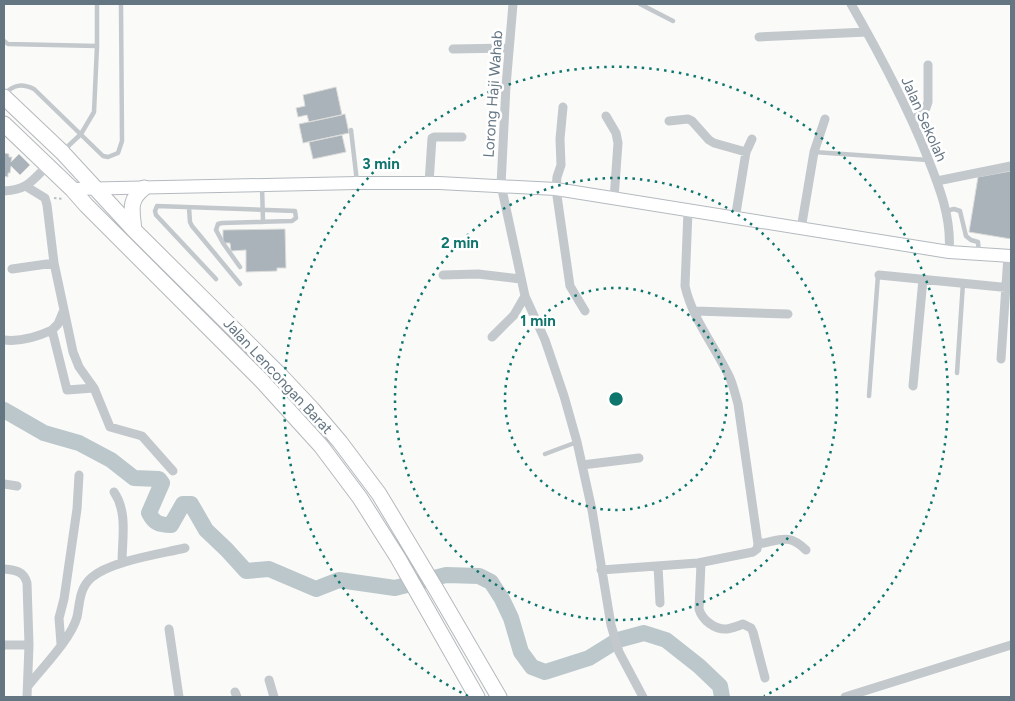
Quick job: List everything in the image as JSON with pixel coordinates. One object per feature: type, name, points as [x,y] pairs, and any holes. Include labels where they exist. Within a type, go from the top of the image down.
[{"type":"highway","name":"Jalan Lencongan Barat","points":[[4,96],[62,152],[134,230],[312,408],[379,494],[499,697]]},
{"type":"highway","name":"Jalan Lencongan Barat","points":[[4,124],[48,165],[262,380],[321,446],[360,498],[398,558],[477,697]]},
{"type":"highway","points":[[134,230],[133,201],[136,194],[144,188]]},
{"type":"main road","points":[[72,189],[357,183],[502,185],[556,189],[802,230],[949,252],[1010,256]]},
{"type":"street","name":"Lorong Haji Wahab","points":[[513,4],[506,86],[502,185],[524,296],[545,340],[577,442],[592,510],[611,625],[620,652],[643,697]]},
{"type":"street","name":"Jalan Sekolah","points":[[852,4],[913,121],[929,160],[946,211],[949,252]]},
{"type":"street","points":[[759,37],[867,32]]},
{"type":"street","points":[[453,49],[509,48]]},
{"type":"street","points":[[913,121],[926,108],[928,102],[928,65]]},
{"type":"street","points":[[563,107],[560,139],[561,165],[556,189],[570,286],[585,311]]},
{"type":"street","points":[[606,116],[616,133],[618,143],[614,199]]},
{"type":"street","points":[[802,230],[814,152],[825,119]]},
{"type":"street","points":[[669,121],[692,121],[714,143],[746,152]]},
{"type":"street","points":[[429,183],[432,138],[462,137]]},
{"type":"street","points":[[735,219],[746,152],[752,139]]},
{"type":"street","points":[[4,190],[18,190],[27,187],[48,165]]},
{"type":"street","points":[[937,181],[1011,166]]},
{"type":"street","points":[[27,187],[45,198],[47,205],[54,263],[63,312],[75,360],[94,388],[110,428],[142,436],[173,471]]},
{"type":"street","points":[[601,570],[701,563],[753,552],[758,544],[738,404],[728,374],[687,295],[684,277],[688,211]]},
{"type":"street","points":[[1001,359],[1010,256]]},
{"type":"street","points":[[12,269],[54,263]]},
{"type":"street","points":[[443,275],[478,274],[520,279]]},
{"type":"street","points":[[879,274],[1008,288]]},
{"type":"street","points":[[913,386],[923,278]]},
{"type":"street","points":[[492,337],[514,314],[524,296]]},
{"type":"street","points":[[694,311],[788,314]]},
{"type":"street","points":[[4,340],[30,338],[52,330],[58,324],[63,312]]},
{"type":"street","points":[[52,330],[68,390],[94,388]]},
{"type":"street","points":[[582,466],[639,458]]},
{"type":"street","points":[[62,644],[59,618],[64,599],[78,509],[79,475]]},
{"type":"street","points":[[4,484],[17,486]]},
{"type":"street","points":[[114,492],[119,500],[123,516],[122,563]]},
{"type":"street","points":[[758,544],[789,539],[800,544],[806,550]]},
{"type":"street","points":[[28,686],[74,626],[80,594],[84,586],[97,573],[122,563],[186,548]]},
{"type":"street","points":[[701,563],[699,609],[701,616],[712,626],[723,629],[730,629],[743,624],[751,628],[765,678]]},
{"type":"street","points":[[658,566],[660,603]]},
{"type":"street","points":[[4,569],[20,572],[26,578],[27,697]]},
{"type":"street","points":[[169,629],[179,697]]},
{"type":"street","points":[[4,645],[28,645]]},
{"type":"street","points":[[846,697],[1011,645]]},
{"type":"street","points":[[269,680],[274,697]]},
{"type":"lane","points":[[62,152],[80,134],[94,112],[97,4]]},
{"type":"lane","points":[[4,96],[16,86],[26,85],[34,89],[103,156],[113,156],[118,153],[121,147],[121,4]]},
{"type":"lane","points":[[640,4],[673,21]]},
{"type":"lane","points":[[4,41],[8,44],[97,46]]},
{"type":"lane","points":[[351,130],[357,183]]},
{"type":"lane","points":[[814,152],[929,160]]},
{"type":"lane","points":[[262,185],[263,222]]},
{"type":"lane","points":[[216,279],[156,215],[156,206],[295,211],[296,218],[292,221],[222,223],[217,226],[216,230],[220,238],[240,267]]},
{"type":"lane","points":[[189,208],[192,226],[240,284]]},
{"type":"lane","points":[[946,211],[954,209],[960,211],[966,236],[971,240],[977,241],[979,244],[979,254]]},
{"type":"lane","points":[[869,396],[879,274]]},
{"type":"lane","points":[[956,373],[963,283]]},
{"type":"lane","points":[[545,454],[577,442]]},
{"type":"building","points":[[336,87],[342,115],[309,122],[307,115],[298,117],[296,108],[305,106],[303,95]]},
{"type":"building","points":[[345,114],[349,133],[303,143],[299,124]]},
{"type":"building","points":[[342,135],[346,152],[313,159],[309,142]]},
{"type":"building","points":[[4,153],[12,157],[11,162],[19,154],[30,165],[20,175],[11,166],[8,177],[4,176]]},
{"type":"building","points":[[1011,171],[1011,239],[969,232],[978,177]]},
{"type":"building","points":[[285,229],[286,268],[277,268],[277,271],[246,272],[246,250],[231,251],[230,243],[223,243],[223,230]]},
{"type":"waterway","points":[[4,410],[44,433],[79,443],[111,460],[134,478],[159,479],[162,483],[149,513],[153,519],[160,524],[171,525],[183,504],[191,504],[206,530],[246,571],[269,569],[316,589],[339,580],[395,588],[446,575],[479,576],[491,582],[502,599],[511,618],[521,652],[532,667],[545,672],[589,658],[618,640],[644,633],[666,640],[699,666],[720,686],[722,697]]}]
